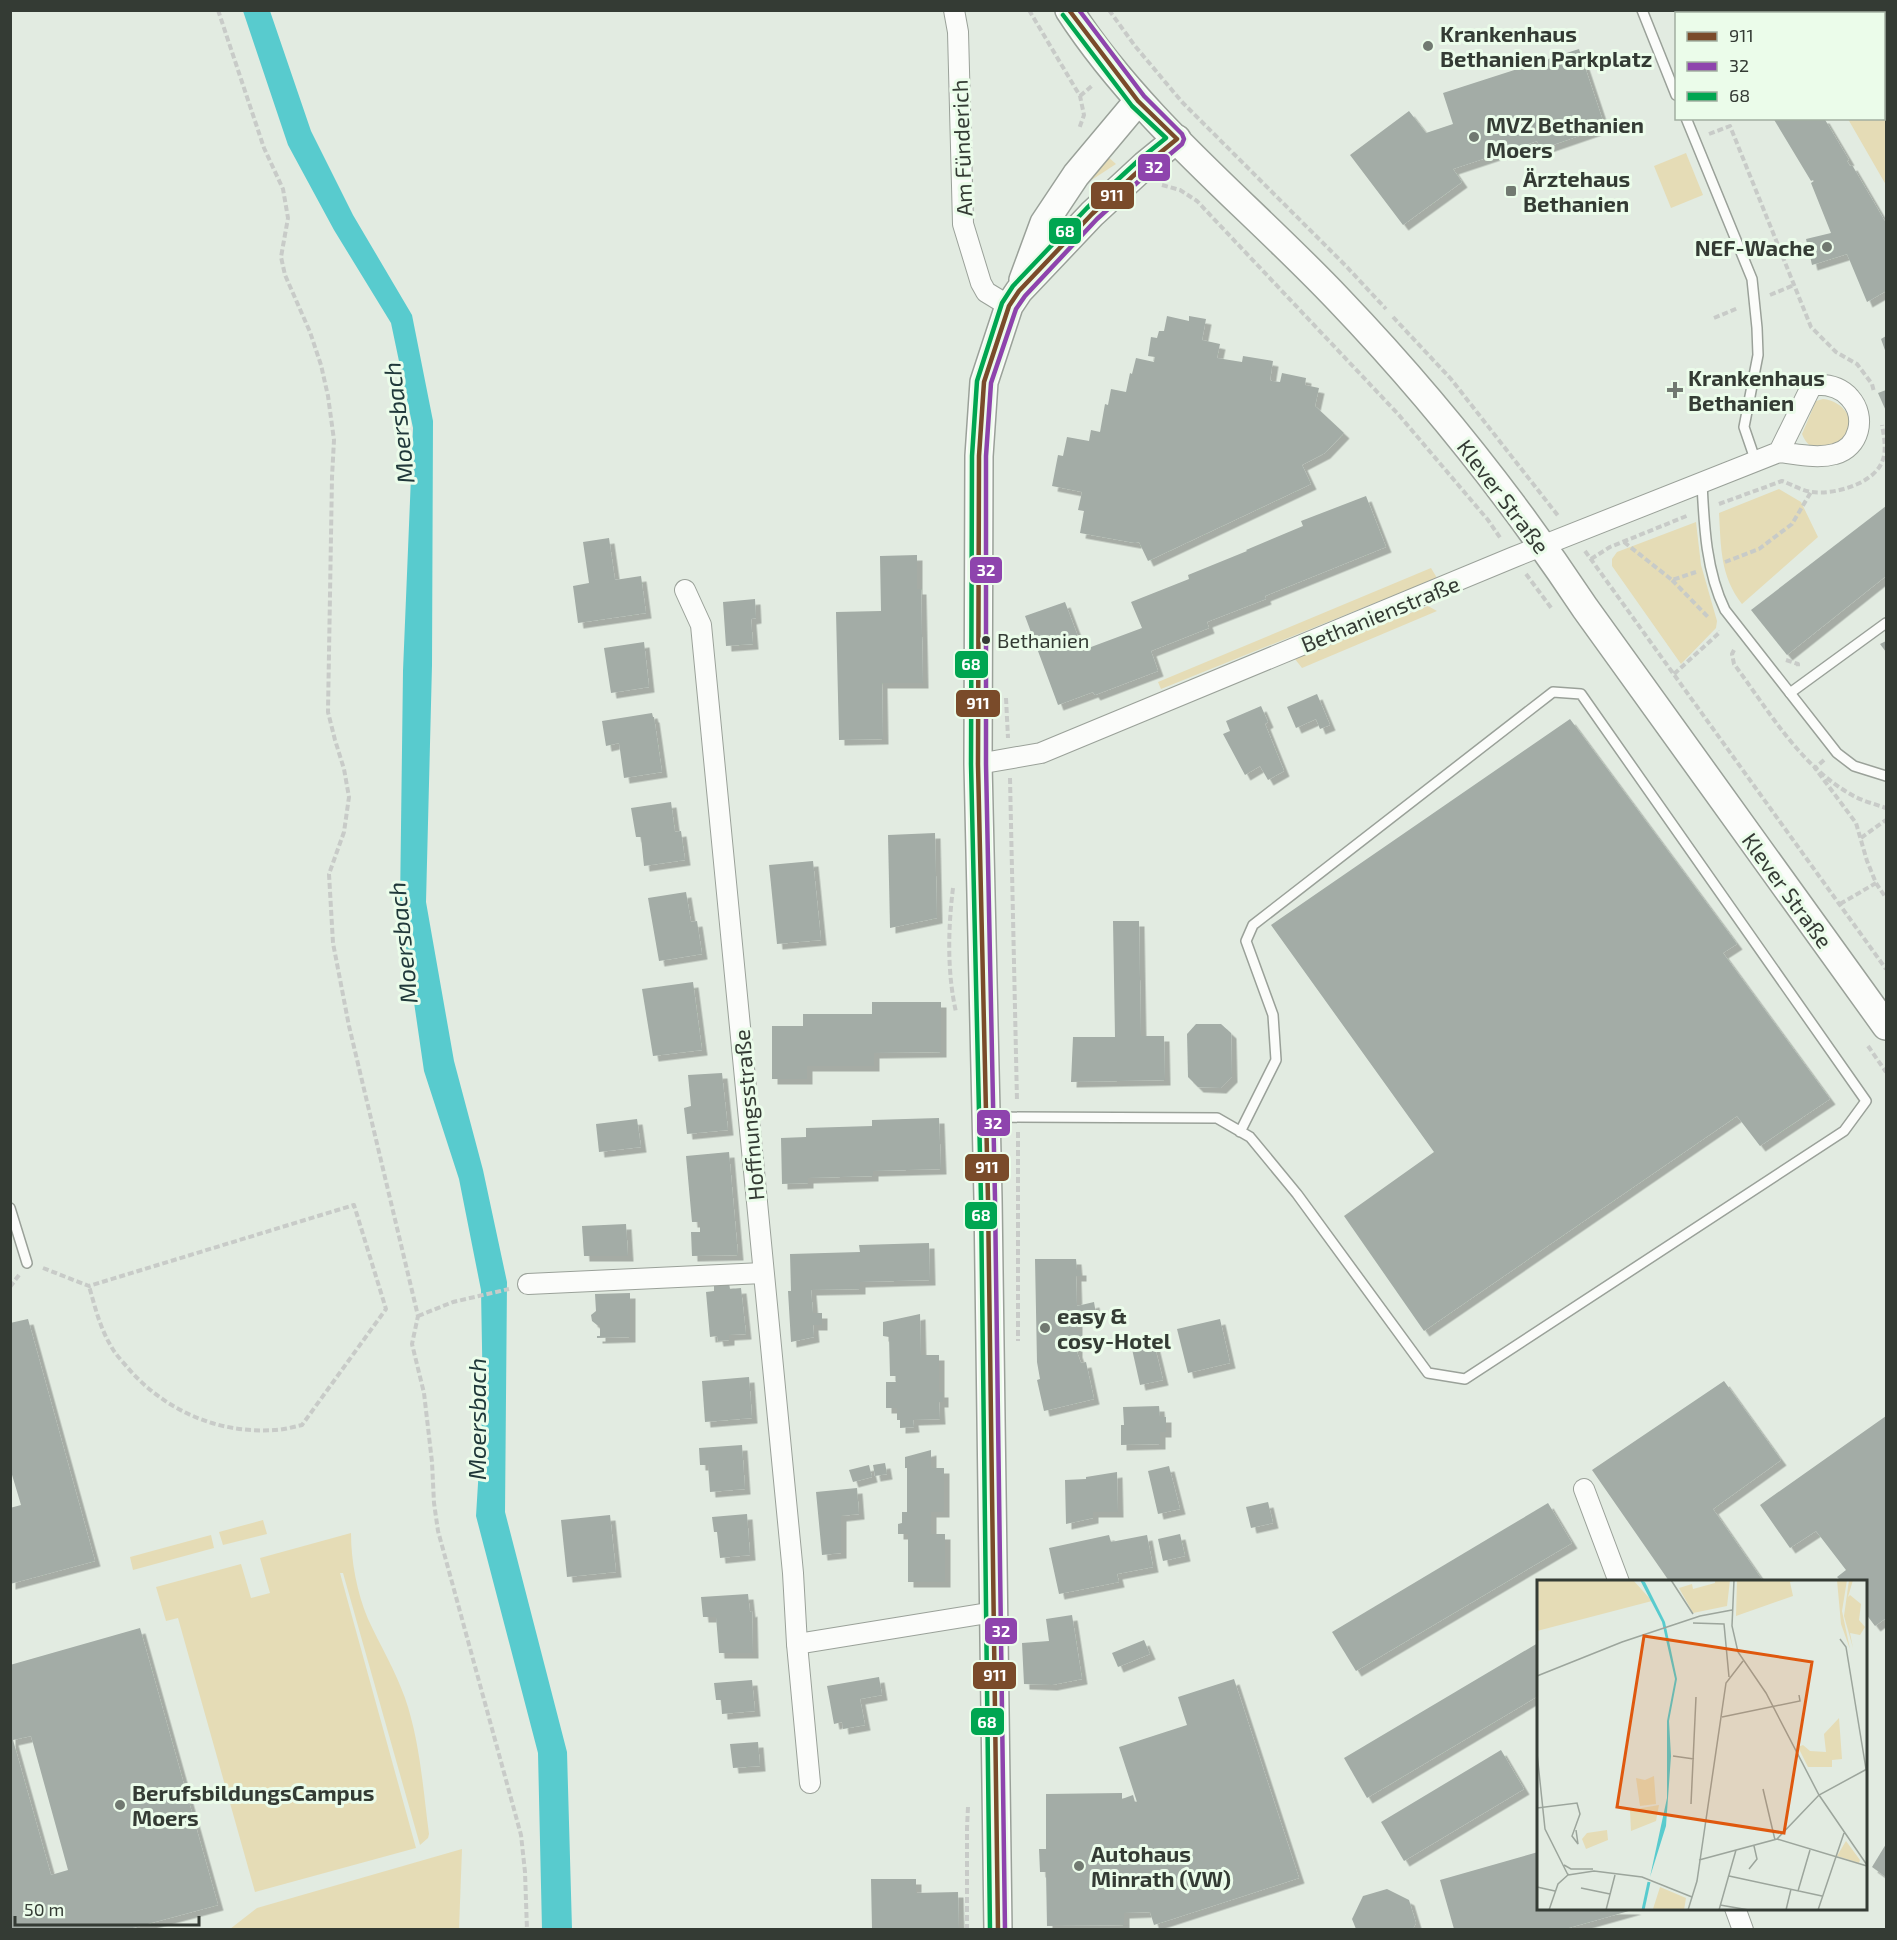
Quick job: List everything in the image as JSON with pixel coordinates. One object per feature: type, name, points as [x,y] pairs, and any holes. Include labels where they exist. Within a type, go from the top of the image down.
[{"type":"main road","name":"Klever Straße","points":[[1069,10],[1138,101],[1353,314],[1444,417],[1544,546],[1585,608],[1887,1026]]},
{"type":"main road","points":[[998,1929],[986,1116],[978,764],[979,466],[984,382],[1044,222],[1076,175],[1138,101]]},
{"type":"main road","points":[[1014,298],[1092,214],[1177,139]]},
{"type":"street","name":"Am Fünderich","points":[[954,10],[958,33],[963,224],[981,283],[986,292],[1014,298]]},
{"type":"street","name":"Bethanienstraße","points":[[978,764],[1041,753],[1514,558],[1779,452],[1822,456],[1836,454],[1856,440],[1859,424],[1851,398],[1838,389],[1824,384],[1812,385],[1779,452]]},
{"type":"street","name":"Hoffnungsstraße","points":[[685,591],[701,625],[793,1573],[810,1783]]},
{"type":"street","points":[[528,1284],[763,1273]]},
{"type":"street","points":[[1584,1489],[1619,1580]]},
{"type":"street","points":[[797,1644],[994,1612]]},
{"type":"street","points":[[1736,1910],[1743,1929]]},
{"type":"lane","points":[[1642,10],[1675,90]]},
{"type":"lane","points":[[1687,120],[1752,279],[1758,355],[1744,427],[1756,462]]},
{"type":"lane","points":[[1702,483],[1711,568],[1719,597],[1725,609],[1845,760],[1866,771],[1887,776]]},
{"type":"lane","points":[[1790,693],[1887,623]]},
{"type":"lane","points":[[986,1116],[1217,1118],[1240,1132],[1250,1137],[1297,1194],[1428,1373],[1465,1379],[1844,1131],[1866,1101],[1581,694],[1553,692],[1253,926],[1246,941],[1273,1015],[1276,1060],[1240,1132]]},
{"type":"lane","points":[[10,1208],[27,1263]]},
{"type":"path","points":[[218,10],[264,148],[283,189],[288,218],[281,257],[285,275],[310,332],[328,396],[334,440],[328,712],[344,769],[349,797],[344,832],[329,874],[333,943],[349,1026],[418,1316],[412,1344],[424,1393],[438,1531],[521,1835],[527,1929]]},
{"type":"path","points":[[1029,10],[1080,96],[1084,115]]},
{"type":"path","points":[[1694,139],[1730,126],[1811,327],[1836,352]]},
{"type":"path","points":[[1160,184],[1180,190],[1197,201],[1398,414],[1488,520],[1554,612]]},
{"type":"path","points":[[1672,580],[1714,623],[1719,633],[1674,674]]},
{"type":"path","points":[[1006,692],[1017,1117],[1018,1343]]},
{"type":"path","points":[[1815,768],[1856,822],[1867,861],[1876,883],[1887,898]]},
{"type":"path","points":[[1861,838],[1887,820]]},
{"type":"path","points":[[1839,904],[1876,883]]},
{"type":"path","points":[[1866,1044],[1887,1072]]},
{"type":"path","points":[[10,1287],[27,1263],[89,1286],[354,1205],[386,1309],[302,1425],[275,1430],[246,1429],[219,1425],[190,1415],[165,1402],[142,1384],[112,1348],[101,1325],[89,1286]]},
{"type":"path","points":[[418,1316],[453,1302],[528,1284]]},
{"type":"shaded area","points":[[1825,10],[1886,11],[1886,185],[1849,120],[1885,120],[1885,12],[1820,12]]},
{"type":"shaded area","points":[[1686,153],[1703,195],[1671,208],[1654,166]]},
{"type":"shaded area","points":[[1106,155],[1116,164],[1084,185]]},
{"type":"shaded area","points":[[1823,399],[1837,403],[1849,418],[1849,431],[1834,448],[1811,446],[1802,434],[1816,401]]},
{"type":"shaded area","points":[[1779,489],[1801,502],[1818,537],[1742,604],[1729,583],[1723,561],[1719,513]]},
{"type":"shaded area","points":[[1696,522],[1701,565],[1717,621],[1716,628],[1681,664],[1612,566],[1612,559],[1617,552]]},
{"type":"shaded area","points":[[1431,568],[1437,578],[1161,689],[1158,682]]},
{"type":"shaded area","points":[[1428,606],[1437,611],[1302,668],[1295,659]]},
{"type":"shaded area","points":[[263,1520],[267,1534],[223,1545],[219,1532]]},
{"type":"shaded area","points":[[351,1533],[353,1566],[361,1599],[368,1619],[401,1688],[410,1714],[420,1765],[428,1838],[420,1845],[343,1573],[340,1573],[416,1848],[255,1892],[178,1618],[166,1621],[156,1587],[241,1564],[251,1598],[270,1593],[260,1558]]},
{"type":"shaded area","points":[[211,1535],[214,1548],[133,1570],[130,1557]]},
{"type":"shaded area","points":[[462,1849],[459,1929],[230,1929],[257,1908]]},
{"type":"water","name":"Moersbach","points":[[243,11],[270,11],[311,131],[353,215],[412,315],[433,421],[432,665],[426,902],[454,1061],[483,1170],[507,1282],[505,1512],[567,1752],[572,1929],[542,1929],[538,1753],[476,1516],[483,1403],[481,1290],[459,1179],[424,1071],[400,906],[403,671],[413,428],[391,323],[334,230],[288,145]]},
{"type":"building","points":[[1729,10],[1769,10],[1770,12],[1726,12]]},
{"type":"building","name":"MVZ Bethanien Moers","points":[[1579,49],[1605,127],[1541,149],[1537,141],[1453,169],[1462,182],[1403,225],[1350,155],[1409,111],[1426,133],[1453,124],[1443,93]]},
{"type":"building","points":[[1774,120],[1825,120],[1849,160],[1847,161],[1850,166],[1852,165],[1886,223],[1886,291],[1867,302],[1847,254],[1812,265],[1806,239],[1831,233],[1811,183],[1814,181],[1811,181]]},
{"type":"building","points":[[1167,316],[1189,321],[1189,316],[1206,319],[1202,340],[1220,344],[1217,358],[1242,362],[1243,356],[1273,361],[1270,380],[1272,381],[1280,382],[1282,373],[1306,378],[1305,385],[1319,388],[1315,406],[1344,433],[1325,453],[1302,465],[1311,484],[1148,561],[1139,542],[1080,533],[1084,511],[1078,510],[1082,492],[1052,486],[1058,455],[1063,456],[1067,437],[1089,441],[1091,430],[1100,432],[1105,404],[1108,405],[1111,389],[1126,392],[1136,358],[1154,362],[1155,357],[1148,356],[1151,337],[1157,338],[1159,331],[1164,331]]},
{"type":"building","points":[[1886,336],[1886,353],[1881,339]]},
{"type":"building","points":[[1886,390],[1886,411],[1878,393]]},
{"type":"building","points":[[1366,496],[1386,547],[1265,596],[1266,599],[1207,622],[1209,628],[1151,651],[1158,671],[1095,695],[1093,692],[1058,705],[1025,616],[1065,602],[1083,650],[1142,628],[1131,602],[1189,579],[1188,575],[1303,526],[1301,521]]},
{"type":"building","points":[[1886,506],[1886,576],[1787,655],[1751,610]]},
{"type":"building","points":[[609,538],[615,580],[641,576],[646,613],[578,623],[573,586],[589,583],[583,542]]},
{"type":"building","points":[[917,555],[917,589],[921,589],[923,683],[882,683],[883,739],[839,740],[836,612],[881,611],[880,556]]},
{"type":"building","points":[[755,599],[756,618],[751,619],[753,644],[726,646],[723,602]]},
{"type":"building","points":[[1886,641],[1886,652],[1880,644]]},
{"type":"building","points":[[644,642],[649,687],[611,693],[604,648]]},
{"type":"building","points":[[1317,694],[1330,725],[1320,729],[1316,719],[1296,728],[1287,707]]},
{"type":"building","points":[[1261,706],[1268,722],[1265,724],[1284,771],[1268,780],[1260,766],[1245,775],[1223,734],[1230,731],[1226,721]]},
{"type":"building","points":[[652,713],[662,772],[624,778],[619,743],[606,746],[602,721]]},
{"type":"building","points":[[1570,719],[1737,944],[1723,953],[1830,1099],[1760,1146],[1737,1116],[1424,1331],[1344,1216],[1434,1152],[1271,925]]},
{"type":"building","points":[[671,802],[675,832],[681,831],[685,860],[644,866],[641,837],[636,837],[631,808]]},
{"type":"building","points":[[935,833],[937,918],[890,928],[888,835]]},
{"type":"building","points":[[813,861],[821,940],[777,944],[769,865]]},
{"type":"building","points":[[686,892],[691,922],[697,921],[702,954],[659,961],[648,898]]},
{"type":"building","points":[[1113,921],[1139,921],[1141,1036],[1164,1036],[1165,1080],[1071,1082],[1073,1037],[1115,1037]]},
{"type":"building","points":[[693,982],[702,1050],[653,1056],[642,989]]},
{"type":"building","points":[[872,1002],[941,1002],[941,1052],[874,1053],[874,1066],[807,1066],[807,1079],[772,1079],[772,1026],[803,1026],[803,1014],[872,1014]]},
{"type":"building","points":[[1196,1024],[1221,1024],[1231,1033],[1232,1077],[1221,1088],[1198,1087],[1188,1077],[1187,1034]]},
{"type":"building","points":[[722,1073],[728,1130],[687,1134],[684,1108],[691,1106],[688,1075]]},
{"type":"building","points":[[939,1118],[941,1169],[873,1171],[873,1176],[808,1178],[808,1183],[782,1184],[781,1138],[806,1137],[806,1128],[872,1126],[872,1120]]},
{"type":"building","points":[[637,1119],[641,1147],[599,1152],[596,1124]]},
{"type":"building","points":[[729,1152],[738,1255],[692,1256],[691,1232],[700,1232],[700,1222],[692,1222],[686,1156]]},
{"type":"building","points":[[626,1224],[628,1256],[584,1256],[582,1226]]},
{"type":"building","points":[[929,1243],[930,1280],[860,1282],[860,1289],[811,1290],[813,1313],[822,1313],[822,1325],[813,1325],[814,1337],[791,1342],[788,1291],[791,1291],[790,1254],[860,1252],[859,1245]]},
{"type":"building","points":[[1035,1259],[1076,1259],[1077,1270],[1081,1270],[1081,1276],[1076,1276],[1077,1306],[1094,1302],[1096,1314],[1077,1319],[1077,1331],[1082,1331],[1082,1338],[1077,1338],[1077,1352],[1081,1363],[1086,1362],[1094,1399],[1044,1411],[1037,1380],[1040,1379],[1037,1362]]},
{"type":"building","points":[[729,1283],[730,1289],[741,1288],[746,1334],[729,1335],[729,1340],[718,1341],[717,1336],[710,1337],[706,1292],[714,1291],[714,1284]]},
{"type":"building","points":[[630,1293],[630,1337],[597,1338],[600,1336],[600,1325],[592,1321],[591,1315],[596,1311],[595,1294]]},
{"type":"building","points":[[920,1314],[921,1355],[939,1355],[939,1392],[943,1392],[943,1402],[939,1402],[940,1419],[913,1420],[914,1427],[900,1428],[897,1408],[886,1408],[886,1382],[896,1382],[896,1376],[890,1376],[889,1337],[883,1336],[883,1322]]},
{"type":"building","points":[[28,1319],[95,1561],[10,1584],[10,1508],[21,1505],[10,1468],[10,1323]]},
{"type":"building","points":[[1220,1319],[1230,1363],[1188,1373],[1177,1329]]},
{"type":"building","points":[[1152,1335],[1163,1380],[1140,1385],[1130,1340]]},
{"type":"building","points":[[749,1377],[752,1418],[705,1422],[702,1381]]},
{"type":"building","points":[[1724,1381],[1781,1460],[1713,1509],[1762,1580],[1668,1580],[1592,1470]]},
{"type":"building","points":[[1159,1406],[1160,1417],[1166,1417],[1166,1432],[1160,1432],[1160,1444],[1121,1445],[1121,1425],[1124,1425],[1123,1407]]},
{"type":"building","points":[[1886,1416],[1886,1618],[1875,1626],[1867,1615],[1867,1580],[1840,1580],[1837,1577],[1846,1570],[1816,1531],[1790,1548],[1760,1505]]},
{"type":"building","points":[[742,1445],[745,1489],[710,1492],[708,1465],[700,1465],[699,1448]]},
{"type":"building","points":[[931,1450],[931,1468],[944,1468],[944,1512],[931,1512],[931,1534],[945,1534],[945,1582],[908,1582],[908,1534],[898,1534],[898,1524],[902,1523],[902,1512],[907,1512],[905,1457]]},
{"type":"building","points":[[885,1463],[887,1474],[875,1476],[873,1465]]},
{"type":"building","points":[[869,1465],[872,1477],[853,1482],[849,1470]]},
{"type":"building","points":[[1169,1466],[1180,1509],[1158,1514],[1148,1471]]},
{"type":"building","points":[[1117,1472],[1118,1512],[1093,1512],[1093,1518],[1066,1524],[1065,1480],[1086,1479],[1086,1477]]},
{"type":"building","points":[[857,1488],[859,1514],[841,1516],[841,1553],[822,1555],[816,1492]]},
{"type":"building","points":[[1268,1502],[1273,1523],[1251,1528],[1246,1507]]},
{"type":"building","points":[[1548,1503],[1572,1543],[1356,1671],[1332,1632]]},
{"type":"building","points":[[747,1514],[750,1555],[720,1558],[717,1532],[714,1532],[712,1517]]},
{"type":"building","points":[[610,1515],[616,1572],[567,1577],[561,1520]]},
{"type":"building","points":[[1180,1534],[1185,1556],[1163,1561],[1158,1539]]},
{"type":"building","points":[[1109,1535],[1111,1542],[1147,1535],[1153,1567],[1117,1574],[1119,1582],[1059,1594],[1049,1548]]},
{"type":"building","points":[[748,1594],[750,1612],[752,1611],[753,1653],[719,1653],[716,1617],[703,1617],[701,1597]]},
{"type":"building","points":[[1072,1615],[1082,1679],[1052,1685],[1024,1684],[1022,1643],[1049,1641],[1046,1619]]},
{"type":"building","name":"BerufsbildungsCampus Moers","points":[[140,1628],[218,1905],[129,1929],[10,1929],[10,1665]],"holes":[[[31,1736],[68,1870],[51,1875],[13,1740]]]},
{"type":"building","points":[[1144,1640],[1150,1654],[1118,1667],[1112,1653]]},
{"type":"building","points":[[1537,1644],[1537,1697],[1367,1798],[1344,1758]]},
{"type":"building","points":[[879,1677],[882,1695],[860,1699],[865,1725],[843,1729],[842,1722],[834,1724],[827,1686]]},
{"type":"building","points":[[1234,1679],[1299,1878],[1154,1925],[1150,1912],[1124,1913],[1124,1925],[1047,1926],[1046,1872],[1040,1872],[1039,1849],[1046,1849],[1046,1794],[1122,1793],[1122,1799],[1133,1795],[1137,1802],[1119,1747],[1187,1725],[1178,1697]]},
{"type":"building","points":[[752,1680],[755,1711],[722,1714],[721,1700],[716,1700],[714,1683]]},
{"type":"building","points":[[758,1742],[760,1766],[733,1768],[730,1744]]},
{"type":"building","points":[[1501,1750],[1524,1789],[1404,1861],[1381,1822]]},
{"type":"building","points":[[1886,1844],[1886,1877],[1872,1867]]},
{"type":"building","points":[[1537,1852],[1537,1910],[1632,1910],[1565,1929],[1454,1929],[1440,1880]]},
{"type":"building","points":[[871,1879],[916,1879],[916,1893],[958,1892],[959,1929],[872,1929]]},
{"type":"building","points":[[1387,1889],[1409,1900],[1416,1923],[1413,1929],[1356,1929],[1352,1919],[1363,1896]]},
{"type":"transit line","name":"911","points":[[998,1930],[988,1199],[978,764],[979,456],[984,382],[1009,306],[1019,291],[1092,214],[1177,139],[1138,101],[1069,10]]},
{"type":"transit line","name":"32","points":[[1005,1930],[995,1199],[986,764],[986,456],[991,383],[1016,309],[1025,296],[1097,219],[1182,144],[1184,139],[1182,134],[1144,96],[1079,10]]},
{"type":"transit line","name":"68","points":[[990,1930],[981,1199],[971,764],[972,456],[977,381],[1002,303],[1013,286],[1087,208],[1166,138],[1132,106],[1063,15]]},
{"type":"place","name":"Krankenhaus Bethanien Parkplatz","points":[[1428,46]]},
{"type":"place","name":"MVZ Bethanien Moers","points":[[1474,137]]},
{"type":"place","name":"Ärztehaus Bethanien","points":[[1511,191]]},
{"type":"place","name":"NEF-Wache","points":[[1827,247]]},
{"type":"place","name":"Krankenhaus Bethanien","points":[[1675,390]]},
{"type":"place","name":"Bethanien","points":[[986,640]]},
{"type":"place","name":"easy & cosy-Hotel","points":[[1045,1328]]},
{"type":"place","name":"BerufsbildungsCampus Moers","points":[[120,1805]]},
{"type":"place","name":"Autohaus Minrath (VW)","points":[[1079,1866]]}]
